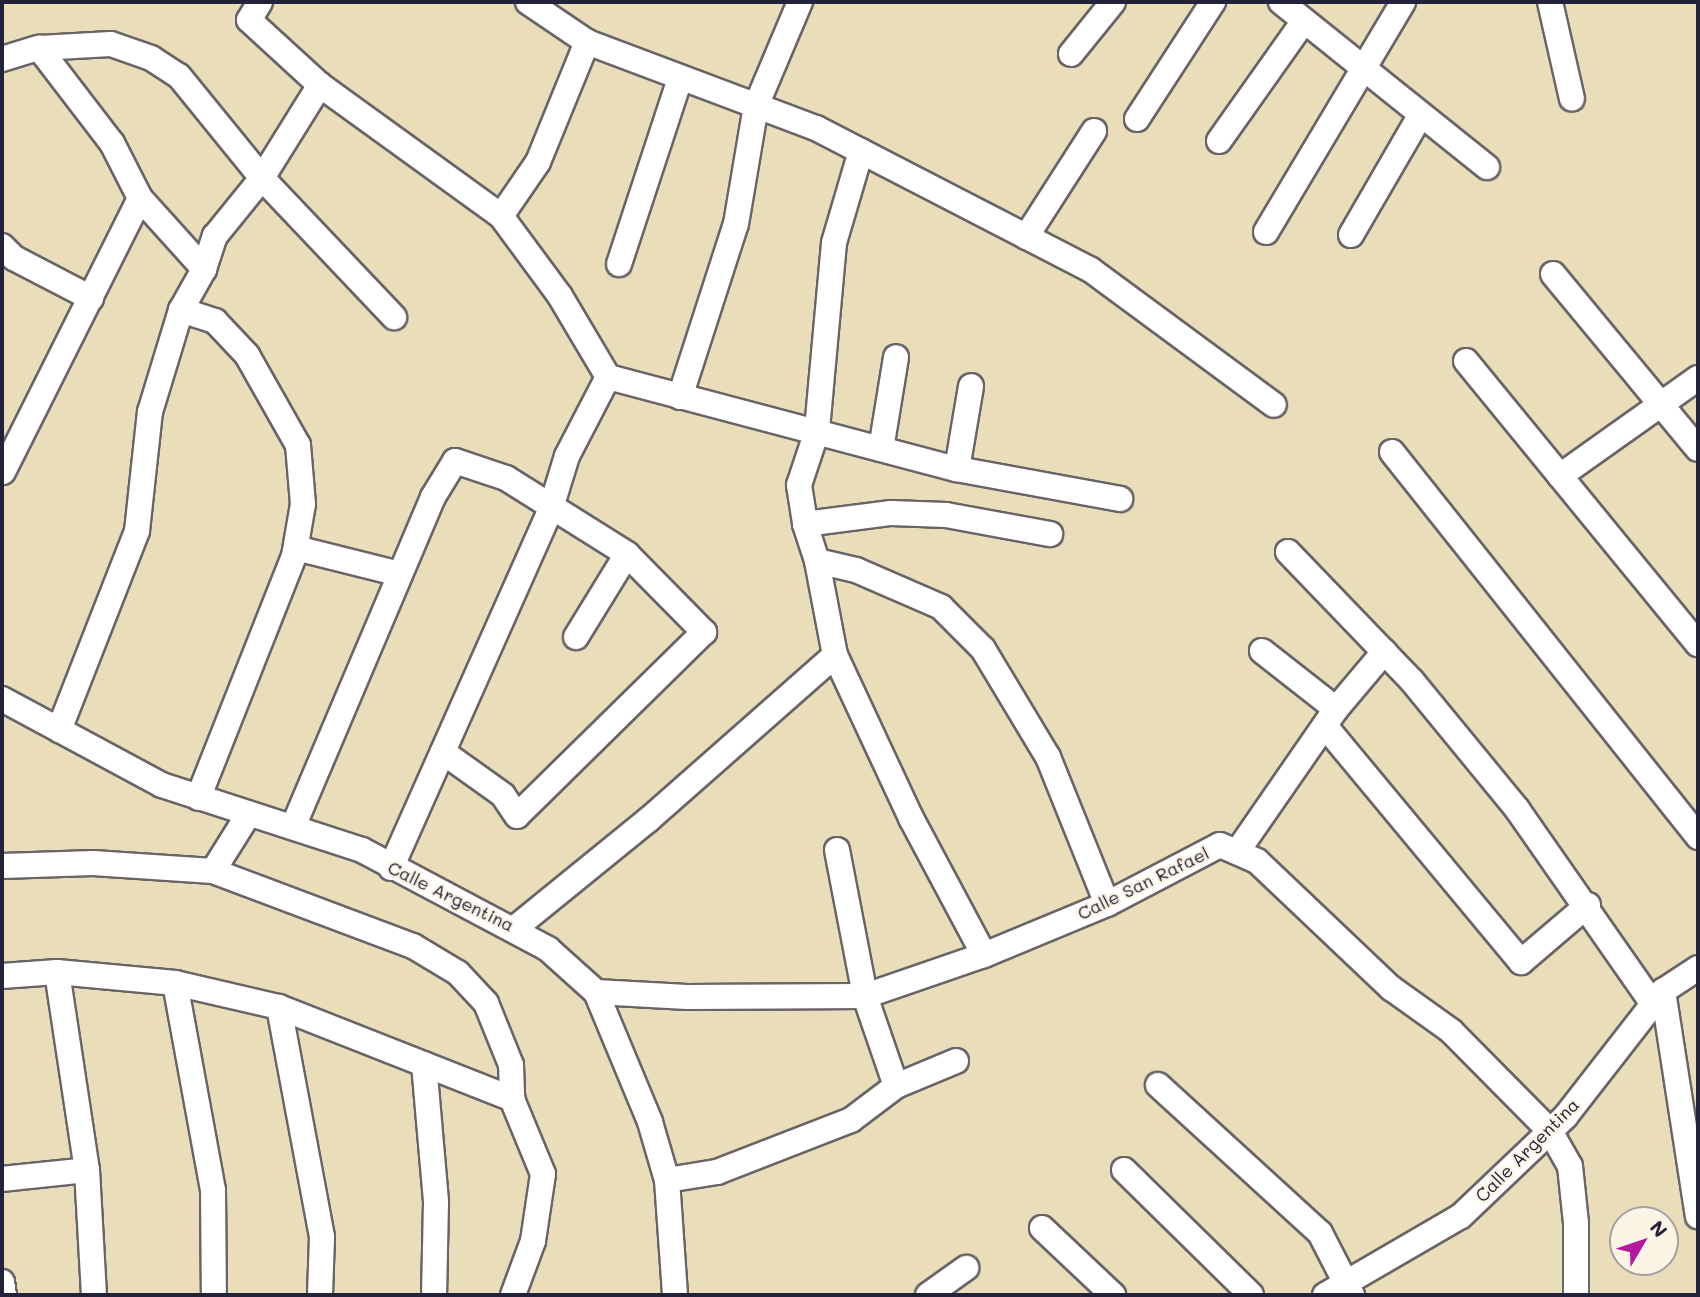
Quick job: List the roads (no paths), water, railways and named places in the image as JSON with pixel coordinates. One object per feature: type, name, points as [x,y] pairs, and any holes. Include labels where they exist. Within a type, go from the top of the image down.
[{"type":"street","points":[[260,2],[249,20],[320,85],[501,216],[560,296],[608,377],[957,469],[1119,499]]},
{"type":"street","points":[[528,2],[587,42],[816,128],[1091,270],[1274,405]]},
{"type":"street","points":[[680,397],[736,224],[756,106],[800,2]]},
{"type":"street","points":[[1070,54],[1113,2]]},
{"type":"street","points":[[1138,119],[1213,2]]},
{"type":"street","points":[[1281,2],[1486,167]]},
{"type":"street","points":[[1266,232],[1403,2]]},
{"type":"street","points":[[1550,2],[1572,99]]},
{"type":"street","points":[[1219,141],[1304,21]]},
{"type":"street","points":[[501,216],[538,162],[587,42]]},
{"type":"street","points":[[2,59],[39,48],[111,44],[151,58],[179,76],[262,177],[394,317]]},
{"type":"street","points":[[39,48],[113,143],[140,198],[204,269]]},
{"type":"street","points":[[619,264],[680,78]]},
{"type":"street","points":[[59,730],[137,531],[150,412],[181,310],[204,269],[215,236],[262,177],[320,85]]},
{"type":"street","points":[[1351,234],[1420,116]]},
{"type":"street","points":[[1026,237],[1094,131]]},
{"type":"street","points":[[861,151],[834,243],[817,431],[799,485],[805,524],[817,561],[835,655],[911,818],[984,955]]},
{"type":"street","points":[[3,472],[140,198]]},
{"type":"street","points":[[2,246],[14,258],[91,298]]},
{"type":"street","points":[[1553,274],[1664,404],[1698,449]]},
{"type":"street","points":[[181,310],[215,321],[247,355],[298,445],[303,504],[296,548],[198,798]]},
{"type":"street","points":[[881,449],[896,358]]},
{"type":"street","points":[[1466,361],[1698,644]]},
{"type":"street","points":[[391,868],[551,508],[567,456],[608,377]]},
{"type":"street","points":[[1560,476],[1698,379]]},
{"type":"street","points":[[957,469],[971,386]]},
{"type":"street","points":[[1392,452],[1698,837]]},
{"type":"street","points":[[293,827],[433,498],[455,461],[506,478],[627,554],[704,632],[517,816],[503,795],[443,752]]},
{"type":"street","points":[[805,524],[891,513],[946,515],[1050,534]]},
{"type":"street","points":[[296,548],[400,574]]},
{"type":"street","points":[[1288,552],[1384,652],[1517,808],[1658,997],[1698,1216]]},
{"type":"street","points":[[576,637],[627,554]]},
{"type":"street","points":[[817,561],[856,570],[940,607],[983,649],[1048,757],[1107,904]]},
{"type":"street","points":[[1262,651],[1331,717],[1521,962],[1588,905]]},
{"type":"street","points":[[1384,652],[1331,717],[1237,852],[1257,861],[1391,988],[1451,1031],[1550,1131],[1570,1166],[1576,1223],[1576,1295]]},
{"type":"street","points":[[515,928],[648,820],[835,655]]},
{"type":"street","name":"Calle Argentina","points":[[2,699],[162,785],[362,850],[391,868],[515,928],[548,948],[596,992],[650,1122],[667,1180],[675,1295]]},
{"type":"street","points":[[213,871],[248,815]]},
{"type":"street","name":"Calle San Rafael","points":[[596,992],[687,997],[865,996],[984,955],[1107,904],[1220,845],[1237,852]]},
{"type":"street","points":[[838,850],[865,996],[896,1086]]},
{"type":"street","points":[[2,866],[93,863],[213,871],[413,946],[458,973],[486,1003],[511,1065],[512,1099],[543,1174],[533,1241],[513,1295]]},
{"type":"street","name":"Calle Argentina","points":[[1325,1295],[1349,1289],[1461,1216],[1550,1131],[1658,997],[1698,968]]},
{"type":"street","points":[[2,976],[57,972],[175,983],[279,1007],[512,1099]]},
{"type":"street","points":[[57,972],[87,1170],[94,1295]]},
{"type":"street","points":[[175,983],[213,1190],[214,1295]]},
{"type":"street","points":[[279,1007],[322,1237],[320,1295]]},
{"type":"street","points":[[667,1180],[718,1172],[851,1120],[896,1086],[956,1061]]},
{"type":"street","points":[[424,1064],[436,1202],[434,1295]]},
{"type":"street","points":[[1158,1085],[1320,1233],[1349,1289]]},
{"type":"street","points":[[2,1179],[87,1170]]},
{"type":"street","points":[[1124,1170],[1251,1295]]},
{"type":"street","points":[[1042,1228],[1113,1295]]},
{"type":"street","points":[[928,1295],[966,1268]]},
{"type":"street","points":[[2,1282],[4,1295]]}]
